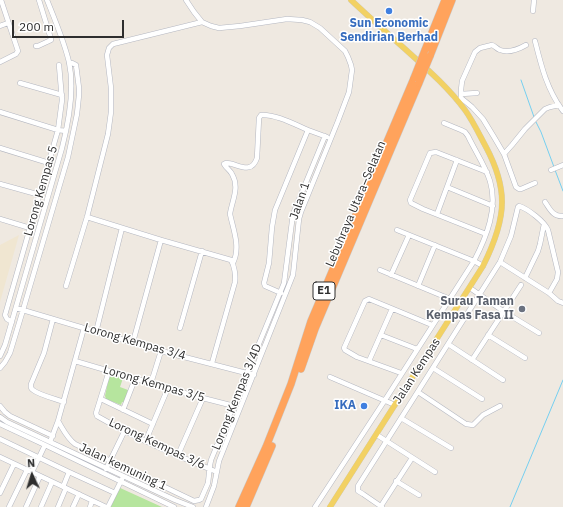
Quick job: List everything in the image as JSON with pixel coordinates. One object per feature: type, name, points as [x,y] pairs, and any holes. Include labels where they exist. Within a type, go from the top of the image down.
[{"type":"highway","name":"Lebuhraya Utara–Selatan","points":[[428,53],[445,0]]},
{"type":"highway","name":"Lebuhraya Utara–Selatan","points":[[239,507],[266,447],[291,384],[312,321],[452,0]]},
{"type":"highway","name":"Lebuhraya Utara–Selatan","points":[[246,507],[271,448],[315,329],[416,80]]},
{"type":"main road","name":"Jalan Kempas","points":[[330,507],[483,266],[493,244],[498,228],[502,202],[502,192],[497,173],[488,150],[460,98],[351,0]]},
{"type":"street","points":[[0,62],[18,52],[2,0]]},
{"type":"street","points":[[0,356],[12,322],[66,131],[70,104],[71,91],[69,63],[46,0],[39,1],[52,39],[36,46]]},
{"type":"street","points":[[186,0],[202,22],[219,28],[287,18],[310,22],[320,28],[345,51],[350,61],[352,70],[349,92],[321,166],[301,212],[293,275],[219,461],[214,486],[206,507]]},
{"type":"street","points":[[533,11],[534,0]]},
{"type":"street","points":[[66,286],[87,217],[108,134],[111,112],[111,88],[108,55],[109,48],[113,44],[202,22]]},
{"type":"street","points":[[0,26],[8,23]]},
{"type":"street","points":[[535,40],[541,66],[546,79],[558,105],[563,111]]},
{"type":"street","points":[[460,98],[462,81],[472,58],[478,50],[492,45],[500,50],[509,51],[522,47],[526,44]]},
{"type":"street","points":[[0,368],[10,353],[68,157],[77,114],[79,95],[77,69],[74,63],[69,63]]},
{"type":"street","name":"Lorong Kempas 5","points":[[12,322],[7,319],[5,315],[58,130],[62,104],[59,65]]},
{"type":"street","points":[[20,83],[62,95]]},
{"type":"street","points":[[460,98],[477,93]]},
{"type":"street","points":[[460,98],[472,107],[483,119],[504,154],[517,188],[521,189],[535,183]]},
{"type":"street","points":[[504,154],[521,133],[537,117],[548,108],[558,105]]},
{"type":"street","points":[[0,112],[58,130],[66,131]]},
{"type":"street","points":[[233,263],[236,258],[236,246],[230,209],[235,195],[235,184],[231,171],[224,164],[230,163],[241,167],[246,167],[252,165],[256,161],[259,118],[261,115],[279,118],[330,139]]},
{"type":"street","points":[[315,507],[474,261],[486,234],[493,206],[492,190],[487,172],[465,132],[444,123]]},
{"type":"street","points":[[286,295],[265,286],[264,284],[269,263],[275,210],[308,130]]},
{"type":"street","name":"Jalan 1","points":[[280,292],[285,278],[293,214],[325,136]]},
{"type":"street","points":[[0,148],[49,163]]},
{"type":"street","points":[[486,234],[423,209],[411,203],[410,200],[430,153],[432,152],[436,152],[487,172]]},
{"type":"street","points":[[437,214],[457,160]]},
{"type":"street","points":[[553,161],[553,169],[563,165]]},
{"type":"street","points":[[0,184],[40,195]]},
{"type":"street","points":[[447,187],[493,206]]},
{"type":"street","points":[[545,202],[555,215],[563,216]]},
{"type":"street","points":[[412,458],[381,506],[358,491],[358,486],[500,262],[511,236],[518,206],[522,207],[547,227],[558,272],[558,276],[549,294]]},
{"type":"street","points":[[87,217],[231,260],[233,263],[235,282],[212,363]]},
{"type":"street","points":[[0,219],[30,228]]},
{"type":"street","points":[[525,278],[538,251],[544,224]]},
{"type":"street","points":[[96,332],[122,228]]},
{"type":"street","points":[[397,230],[483,266]]},
{"type":"street","points":[[391,275],[409,235]]},
{"type":"street","points":[[133,342],[161,240]]},
{"type":"street","points":[[418,286],[435,246]]},
{"type":"street","points":[[180,328],[202,251]]},
{"type":"street","points":[[500,262],[556,300],[563,303]]},
{"type":"street","points":[[380,270],[450,299]]},
{"type":"street","points":[[472,360],[520,285]]},
{"type":"street","points":[[470,288],[539,333]]},
{"type":"street","name":"Lorong Kempas 3/4D","points":[[197,501],[201,499],[207,487],[211,460],[280,292]]},
{"type":"street","points":[[401,373],[351,354],[344,348],[365,301],[369,300],[432,325]]},
{"type":"street","name":"Lorong Kempas 3/4","points":[[16,308],[161,351],[254,375]]},
{"type":"street","points":[[369,361],[392,309]]},
{"type":"street","points":[[53,319],[44,353],[31,387],[33,390],[64,402]]},
{"type":"street","points":[[50,442],[64,402],[84,328]]},
{"type":"street","points":[[381,335],[417,349]]},
{"type":"street","points":[[488,335],[525,358]]},
{"type":"street","points":[[448,344],[503,380]]},
{"type":"street","points":[[151,383],[161,351]]},
{"type":"street","name":"Lorong Kempas 3/5","points":[[75,361],[234,406]]},
{"type":"street","points":[[433,368],[482,399]]},
{"type":"street","name":"Lorong Kempas 3/6","points":[[109,371],[96,415],[146,440],[217,472]]},
{"type":"street","points":[[330,378],[395,405]]},
{"type":"street","points":[[122,410],[135,379]]},
{"type":"street","points":[[146,440],[168,388]]},
{"type":"street","points":[[418,392],[466,424],[471,425],[473,425],[484,415],[500,406]]},
{"type":"street","points":[[178,455],[203,398]]},
{"type":"street","points":[[101,399],[153,424]]},
{"type":"street","points":[[0,406],[4,412],[10,416],[53,436]]},
{"type":"street","points":[[401,418],[451,448]]},
{"type":"street","points":[[1,421],[106,468],[174,507]]},
{"type":"street","points":[[1,421],[45,444],[193,507]]},
{"type":"street","name":"Jalan kemuning 1","points":[[58,421],[70,441],[75,444],[197,501]]},
{"type":"street","points":[[106,468],[125,430]]},
{"type":"street","points":[[377,435],[435,472]]},
{"type":"street","points":[[0,439],[115,493]]},
{"type":"street","points":[[32,472],[45,444]]},
{"type":"street","points":[[0,458],[107,507],[122,478]]},
{"type":"street","points":[[0,493],[14,464]]},
{"type":"street","points":[[9,507],[27,470]]},
{"type":"street","points":[[58,507],[69,472]]},
{"type":"street","points":[[26,507],[40,476]]},
{"type":"street","points":[[396,481],[419,495]]},
{"type":"street","points":[[41,507],[52,482]]},
{"type":"street","points":[[73,507],[79,494]]},
{"type":"street","points":[[90,507],[92,501]]},
{"type":"shaded area","points":[[19,235],[0,302],[0,245]]},
{"type":"green space","points":[[113,375],[123,378],[120,387],[128,390],[124,403],[122,402],[121,405],[106,399],[105,396],[109,377]]},
{"type":"green space","points":[[118,487],[162,507],[109,507]]},
{"type":"waterway","points":[[521,80],[534,117]]},
{"type":"waterway","points":[[536,122],[554,167]]},
{"type":"waterway","points":[[555,170],[563,191]]},
{"type":"waterway","points":[[510,507],[563,380]]},
{"type":"place","name":"Sun Economic Sendirian Berhad","points":[[389,11]]},
{"type":"place","name":"Surau Taman Kempas Fasa II","points":[[522,309]]},
{"type":"place","name":"IKA","points":[[364,406]]}]
